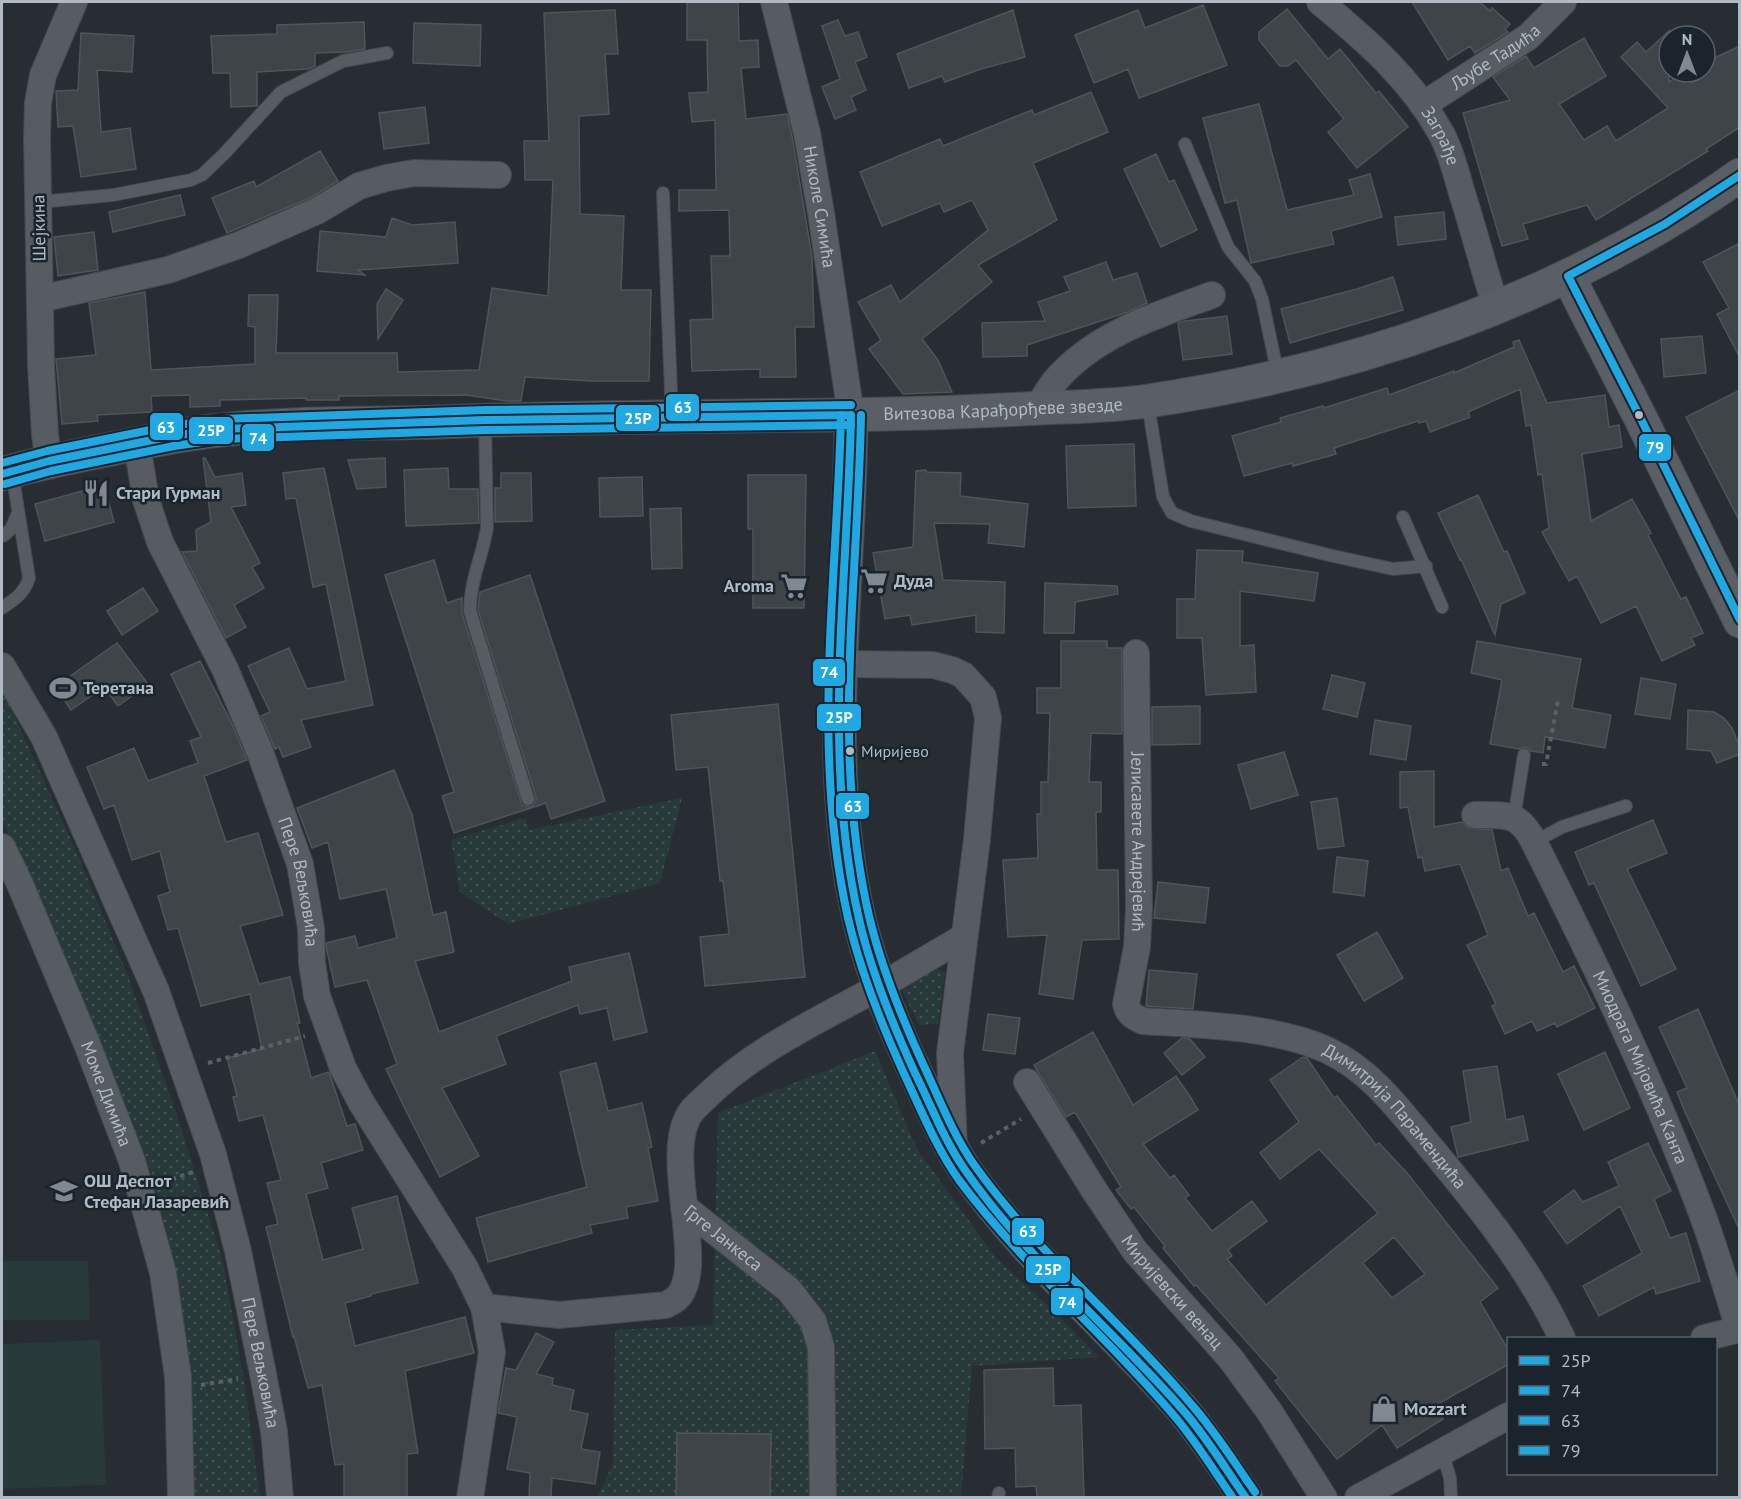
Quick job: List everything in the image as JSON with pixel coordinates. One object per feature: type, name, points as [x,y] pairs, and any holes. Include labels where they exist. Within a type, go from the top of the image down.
[{"type":"main road","name":"Витезова Карађорђеве звезде","points":[[7,472],[49,461],[222,429],[485,420],[851,415],[1148,401],[1279,376],[1377,350],[1474,317],[1568,276],[1665,224],[1740,175]]},
{"type":"main road","points":[[1568,276],[1740,621]]},
{"type":"main road","points":[[851,415],[851,463],[841,664],[840,768],[844,824],[854,895],[878,987],[899,1038],[956,1153],[979,1187],[1020,1238],[1183,1411],[1246,1497]]},
{"type":"street","name":"Шејкина","points":[[49,461],[45,435],[42,376],[37,137],[42,84],[56,41],[74,2]]},
{"type":"street","name":"Николе Симића","points":[[774,2],[807,133],[851,415]]},
{"type":"street","name":"Заграђе","points":[[1320,2],[1368,42],[1398,74],[1424,105],[1442,134],[1454,166],[1496,308]]},
{"type":"street","name":"Љубе Тадића","points":[[1424,105],[1528,37],[1563,2]]},
{"type":"street","points":[[40,299],[168,270],[239,245],[317,211],[358,186],[386,178],[414,173],[498,175]]},
{"type":"street","points":[[1037,408],[1055,382],[1077,360],[1097,345],[1156,316],[1212,295]]},
{"type":"street","name":"Пере Вељковића","points":[[137,444],[146,500],[160,542],[225,669],[260,752],[300,864],[311,928],[312,963],[317,996],[343,1068],[361,1102],[465,1268],[484,1307],[492,1352],[470,1497]]},
{"type":"street","name":"Јелисавете Андрејевић","points":[[1136,653],[1139,908],[1137,947],[1126,1004],[1131,1014],[1143,1021]]},
{"type":"street","points":[[841,664],[933,665],[963,675],[983,697],[988,718],[977,839],[950,1053],[956,1153]]},
{"type":"street","name":"Пере Вељковића","points":[[2,666],[44,737],[156,991],[184,1069],[216,1165],[238,1251],[274,1431],[280,1497]]},
{"type":"street","points":[[1475,815],[1514,818]]},
{"type":"street","name":"Миодрага Мијовића Канта","points":[[1514,818],[1524,824],[1534,842],[1637,1055],[1698,1204],[1739,1329]]},
{"type":"street","name":"Моме Димића","points":[[2,847],[87,1044],[132,1161],[163,1273],[178,1389],[181,1497]]},
{"type":"street","points":[[878,987],[964,937]]},
{"type":"street","name":"Грге Јанкеса","points":[[823,1497],[821,1347],[813,1322],[789,1290],[684,1207],[681,1169],[683,1136],[690,1112],[723,1081],[785,1038],[878,987]]},
{"type":"street","name":"Димитрија Парамендића","points":[[1143,1021],[1275,1034],[1326,1050],[1364,1072],[1391,1100],[1442,1161],[1524,1268],[1561,1337]]},
{"type":"street","name":"Миријевски венац","points":[[1027,1082],[1094,1190],[1136,1251],[1231,1359],[1269,1411],[1324,1497]]},
{"type":"street","points":[[484,1307],[559,1315],[666,1305],[677,1298],[683,1289],[690,1268],[684,1207]]},
{"type":"street","points":[[1708,1337],[1739,1329]]},
{"type":"street","points":[[1358,1497],[1507,1417]]},
{"type":"lane","points":[[39,202],[113,195],[191,180],[202,175],[224,154],[280,92],[344,61],[387,53]]},
{"type":"lane","points":[[1185,144],[1228,247],[1255,281],[1262,299],[1279,376]]},
{"type":"lane","points":[[663,193],[672,417]]},
{"type":"lane","name":"Витезова Карађорђеве звезде","points":[[1148,401],[1163,497],[1172,513],[1191,521],[1393,569],[1426,566]]},
{"type":"lane","points":[[485,420],[487,528],[470,590],[470,611],[528,799]]},
{"type":"lane","points":[[2,608],[19,598],[26,588],[28,578],[7,472]]},
{"type":"lane","points":[[3,536],[11,530],[17,514]]},
{"type":"lane","points":[[1404,517],[1442,607]]},
{"type":"lane","points":[[1514,818],[1524,758]]},
{"type":"lane","points":[[1534,842],[1562,827],[1626,806]]},
{"type":"lane","points":[[1442,1451],[1450,1478],[1451,1497]]},
{"type":"path","points":[[1524,758],[1546,764],[1558,700]]},
{"type":"path","points":[[184,1069],[329,1030]]},
{"type":"path","points":[[956,1153],[1042,1106]]},
{"type":"path","points":[[139,1189],[216,1165]]},
{"type":"path","points":[[178,1389],[263,1374]]},
{"type":"green space","points":[[2,689],[77,853],[128,976],[178,1118],[223,1263],[243,1374],[260,1497],[193,1497],[192,1393],[184,1324],[173,1265],[20,857],[2,820]]},
{"type":"green space","points":[[682,798],[660,883],[508,924],[460,892],[451,840],[525,818],[529,830]]},
{"type":"green space","points":[[934,967],[945,972],[938,1024],[919,1025],[902,990],[908,980]]},
{"type":"green space","points":[[875,1051],[917,1149],[996,1258],[1058,1315],[1099,1357],[972,1366],[961,1497],[597,1498],[613,1463],[615,1330],[713,1325],[718,1113]]},
{"type":"green space","points":[[2,1261],[88,1261],[90,1320],[2,1320]]},
{"type":"green space","points":[[100,1340],[106,1485],[2,1489],[2,1344]]},
{"type":"building","points":[[687,2],[738,2],[739,41],[758,40],[759,67],[741,68],[746,119],[787,114],[812,257],[814,327],[795,327],[796,377],[760,377],[760,369],[692,371],[690,320],[713,319],[711,256],[730,256],[729,210],[679,211],[679,190],[716,190],[715,120],[692,122],[689,93],[708,92],[707,40],[687,40]]},
{"type":"building","points":[[1412,2],[1480,2],[1490,11],[1492,8],[1510,24],[1505,29],[1508,32],[1475,53],[1470,46],[1448,60]]},
{"type":"building","points":[[1203,5],[1227,65],[1139,98],[1128,69],[1094,83],[1075,35],[1138,10],[1145,28]]},
{"type":"building","points":[[1287,9],[1328,59],[1340,49],[1408,127],[1357,168],[1328,132],[1344,119],[1296,60],[1288,66],[1280,66],[1259,40],[1259,32]]},
{"type":"building","points":[[615,10],[618,54],[605,54],[609,114],[579,116],[580,214],[624,216],[621,290],[651,290],[649,381],[592,381],[525,377],[521,401],[467,395],[339,396],[339,400],[306,400],[306,398],[220,400],[220,406],[190,407],[190,395],[151,396],[152,412],[97,415],[98,421],[62,424],[56,359],[96,355],[89,303],[145,292],[151,370],[255,364],[255,327],[248,326],[249,295],[278,295],[276,353],[397,353],[398,372],[479,370],[492,288],[548,296],[553,180],[525,180],[524,141],[549,141],[544,13]]},
{"type":"building","points":[[1013,10],[1025,57],[945,82],[942,76],[909,88],[897,54]]},
{"type":"building","points":[[838,20],[845,36],[858,32],[867,57],[855,62],[866,90],[851,97],[856,110],[835,119],[822,87],[840,79],[822,26]]},
{"type":"building","points":[[364,22],[365,49],[315,53],[315,66],[308,69],[257,72],[257,106],[231,107],[230,73],[213,73],[211,36],[277,34],[277,25]]},
{"type":"building","points":[[414,23],[481,25],[480,66],[413,63]]},
{"type":"building","points":[[81,33],[134,36],[132,72],[97,70],[101,132],[130,128],[136,169],[81,177],[73,126],[58,127],[56,91],[78,90]]},
{"type":"building","points":[[1584,38],[1606,76],[1559,104],[1584,140],[1607,126],[1616,141],[1668,108],[1621,57],[1637,42],[1646,52],[1657,42],[1657,84],[1717,84],[1717,57],[1740,46],[1740,127],[1706,149],[1708,151],[1596,220],[1587,205],[1523,224],[1528,239],[1502,246],[1463,113],[1510,100],[1493,77],[1526,56],[1534,68]]},
{"type":"building","points":[[1091,92],[1108,132],[1033,163],[1057,220],[978,265],[992,282],[922,339],[938,360],[952,392],[903,394],[869,349],[881,340],[858,302],[891,285],[900,302],[988,230],[972,200],[944,212],[940,203],[882,226],[860,172],[940,139],[943,146],[1032,110],[1034,115]]},
{"type":"building","points":[[1259,104],[1287,210],[1354,195],[1349,180],[1370,174],[1382,217],[1331,231],[1334,244],[1251,263],[1237,200],[1225,203],[1203,118]]},
{"type":"building","points":[[425,107],[429,143],[384,149],[379,113]]},
{"type":"building","points":[[320,151],[338,181],[310,198],[227,233],[212,198],[254,181],[256,187]]},
{"type":"building","points":[[1156,154],[1169,182],[1174,180],[1197,230],[1161,247],[1124,169]]},
{"type":"building","points":[[180,195],[185,215],[113,232],[109,212]]},
{"type":"building","points":[[1444,212],[1446,239],[1398,245],[1395,217]]},
{"type":"building","points":[[392,218],[412,225],[455,222],[458,263],[358,270],[365,275],[317,271],[320,231],[386,237]]},
{"type":"building","points":[[94,232],[98,270],[58,276],[54,237]]},
{"type":"building","points":[[1740,243],[1740,358],[1717,314],[1729,308],[1703,262]]},
{"type":"building","points":[[1106,262],[1113,280],[1137,273],[1147,303],[1128,312],[1027,345],[1027,356],[983,357],[982,323],[1045,321],[1038,302],[1070,291],[1064,277]]},
{"type":"building","points":[[1393,277],[1403,310],[1290,343],[1281,309]]},
{"type":"building","points":[[386,289],[403,300],[378,339],[377,304]]},
{"type":"building","points":[[1227,316],[1232,354],[1183,360],[1178,323]]},
{"type":"building","points":[[1702,336],[1706,373],[1664,377],[1661,339]]},
{"type":"building","points":[[1519,340],[1547,403],[1605,395],[1609,427],[1619,425],[1622,447],[1582,454],[1591,521],[1632,499],[1651,533],[1648,535],[1681,599],[1686,597],[1703,633],[1691,638],[1695,645],[1662,661],[1636,606],[1601,623],[1577,576],[1569,581],[1542,532],[1549,528],[1542,474],[1538,475],[1531,425],[1526,426],[1520,389],[1468,412],[1470,417],[1430,432],[1426,421],[1419,423],[1418,421],[1334,448],[1336,454],[1244,476],[1232,436],[1281,422],[1280,418],[1323,406],[1324,408],[1387,388],[1389,395],[1454,371],[1454,373],[1514,347],[1513,342]]},
{"type":"building","points":[[1740,390],[1740,522],[1686,417]]},
{"type":"building","points":[[1134,444],[1136,506],[1068,508],[1066,446]]},
{"type":"building","points":[[203,458],[215,477],[242,473],[246,505],[231,507],[260,563],[252,567],[264,588],[234,605],[246,627],[226,638],[182,552],[197,551],[196,530],[211,522]]},
{"type":"building","points":[[385,458],[386,487],[357,489],[348,460]]},
{"type":"building","points":[[324,468],[373,705],[301,720],[311,747],[283,757],[279,747],[275,749],[261,716],[270,712],[248,666],[289,648],[307,689],[346,681],[326,584],[313,587],[296,498],[286,499],[283,473]]},
{"type":"building","points":[[448,468],[449,489],[478,489],[479,523],[406,526],[404,470]]},
{"type":"building","points":[[926,470],[927,472],[961,473],[960,496],[1028,504],[1024,547],[988,543],[990,524],[934,523],[943,580],[1005,582],[1004,633],[976,632],[976,615],[912,625],[910,615],[885,619],[873,553],[913,547],[916,471]]},
{"type":"building","points":[[501,473],[531,473],[532,521],[495,522],[495,488],[501,488]]},
{"type":"building","points":[[748,475],[806,475],[804,608],[753,608],[753,529],[748,529]]},
{"type":"building","points":[[642,477],[643,516],[600,517],[599,478]]},
{"type":"building","points":[[104,485],[114,522],[45,541],[35,504]]},
{"type":"building","points":[[1478,495],[1504,552],[1507,551],[1525,593],[1501,604],[1495,635],[1438,513]]},
{"type":"building","points":[[681,508],[682,568],[652,569],[650,509]]},
{"type":"building","points":[[1197,550],[1243,551],[1242,562],[1318,573],[1314,601],[1240,591],[1240,646],[1254,645],[1256,692],[1206,695],[1202,638],[1177,638],[1177,599],[1195,599]]},
{"type":"building","points":[[434,560],[447,603],[462,598],[462,613],[522,805],[531,807],[536,797],[478,610],[480,592],[530,575],[605,801],[551,819],[546,803],[454,833],[442,796],[454,792],[385,575]]},
{"type":"building","points":[[1045,583],[1117,586],[1118,594],[1075,602],[1074,633],[1044,633]]},
{"type":"building","points":[[143,588],[158,611],[122,635],[107,611]]},
{"type":"building","points":[[1061,641],[1107,641],[1107,648],[1122,648],[1122,734],[1091,733],[1089,782],[1101,782],[1101,812],[1096,812],[1097,870],[1118,870],[1119,939],[1082,940],[1073,999],[1039,994],[1047,935],[1008,937],[1003,860],[1038,858],[1037,814],[1041,814],[1041,782],[1048,782],[1050,713],[1037,713],[1037,688],[1061,688]]},
{"type":"building","points":[[1477,641],[1581,659],[1572,708],[1611,715],[1605,748],[1545,737],[1543,753],[1531,751],[1526,747],[1519,749],[1490,744],[1502,680],[1471,673]]},
{"type":"building","points":[[117,643],[148,684],[118,706],[104,687],[71,710],[55,687]]},
{"type":"building","points":[[200,661],[233,726],[247,760],[204,776],[226,842],[258,833],[283,915],[240,926],[259,984],[290,977],[300,1023],[297,1023],[311,1078],[329,1072],[347,1126],[355,1124],[363,1150],[321,1163],[328,1188],[306,1194],[323,1260],[363,1249],[352,1208],[397,1196],[418,1283],[371,1294],[371,1296],[345,1303],[355,1346],[465,1317],[474,1353],[405,1371],[418,1453],[407,1454],[407,1497],[344,1497],[344,1464],[335,1465],[322,1385],[308,1388],[266,1227],[278,1224],[267,1183],[281,1180],[263,1115],[239,1121],[233,1097],[237,1096],[227,1058],[262,1049],[250,994],[201,1006],[178,928],[168,930],[158,896],[170,892],[160,851],[132,860],[114,805],[104,809],[87,767],[134,748],[148,781],[198,763],[190,741],[201,737],[171,674]]},
{"type":"building","points":[[1332,675],[1365,683],[1357,717],[1323,709]]},
{"type":"building","points":[[1641,678],[1676,684],[1670,719],[1635,714]]},
{"type":"building","points":[[778,704],[805,977],[705,986],[700,937],[729,934],[723,881],[720,881],[708,767],[676,770],[671,715]]},
{"type":"building","points":[[1200,706],[1200,744],[1152,745],[1152,707]]},
{"type":"building","points":[[1688,710],[1714,712],[1724,718],[1732,728],[1740,754],[1717,763],[1711,751],[1687,749]]},
{"type":"building","points":[[1375,720],[1411,726],[1406,760],[1370,754]]},
{"type":"building","points":[[1284,752],[1298,795],[1251,809],[1238,765]]},
{"type":"building","points":[[394,770],[412,815],[433,915],[446,912],[454,952],[415,961],[439,1032],[572,981],[569,967],[629,953],[647,1032],[614,1040],[607,1008],[580,1014],[578,1005],[496,1036],[506,1064],[442,1088],[479,1156],[440,1177],[386,1069],[397,1064],[367,980],[335,987],[327,951],[326,943],[355,936],[358,948],[397,938],[386,889],[340,899],[328,842],[312,848],[297,808]]},
{"type":"building","points":[[1434,771],[1434,827],[1462,822],[1468,828],[1492,830],[1501,871],[1508,868],[1528,916],[1534,913],[1563,972],[1574,966],[1595,1008],[1557,1027],[1555,1023],[1537,1031],[1532,1021],[1505,1034],[1492,1006],[1496,1004],[1467,945],[1488,935],[1460,864],[1425,871],[1422,857],[1418,858],[1408,807],[1400,808],[1400,772]]},
{"type":"building","points":[[1337,798],[1344,846],[1318,849],[1311,802]]},
{"type":"building","points":[[1653,820],[1667,853],[1627,869],[1676,969],[1641,986],[1594,883],[1589,885],[1575,852]]},
{"type":"building","points":[[1337,857],[1368,861],[1364,896],[1333,892]]},
{"type":"building","points":[[1158,882],[1209,888],[1205,923],[1154,918]]},
{"type":"building","points":[[1377,932],[1403,978],[1364,1001],[1337,955]]},
{"type":"building","points":[[1149,970],[1197,974],[1193,1009],[1146,1006]]},
{"type":"building","points":[[1698,1009],[1740,1107],[1740,1231],[1677,1092],[1687,1088],[1659,1027]]},
{"type":"building","points":[[988,1014],[1020,1018],[1015,1054],[983,1050]]},
{"type":"building","points":[[1093,1032],[1133,1105],[1176,1076],[1198,1110],[1143,1144],[1170,1178],[1174,1175],[1189,1195],[1185,1198],[1212,1231],[1252,1201],[1267,1221],[1228,1250],[1232,1256],[1227,1259],[1266,1305],[1378,1213],[1319,1149],[1280,1179],[1260,1153],[1299,1122],[1270,1080],[1303,1057],[1307,1058],[1334,1098],[1337,1096],[1376,1145],[1379,1143],[1407,1173],[1498,1288],[1480,1302],[1507,1348],[1507,1365],[1434,1406],[1443,1419],[1397,1448],[1382,1425],[1337,1459],[1275,1381],[1279,1378],[1196,1285],[1194,1286],[1134,1207],[1131,1209],[1116,1190],[1121,1187],[1075,1112],[1066,1117],[1034,1065]],"holes":[[[1394,1237],[1425,1274],[1392,1298],[1363,1263]]]},
{"type":"building","points":[[1182,1038],[1190,1039],[1205,1057],[1182,1075],[1164,1053]]},
{"type":"building","points":[[1605,1052],[1630,1108],[1584,1130],[1558,1074]]},
{"type":"building","points":[[596,1063],[608,1111],[642,1103],[652,1147],[648,1148],[658,1201],[626,1207],[628,1218],[590,1225],[592,1233],[488,1262],[476,1218],[587,1187],[560,1072]]},
{"type":"building","points":[[1497,1066],[1506,1120],[1523,1116],[1528,1140],[1458,1157],[1451,1127],[1471,1122],[1463,1071]]},
{"type":"building","points":[[1648,1143],[1671,1191],[1654,1199],[1670,1238],[1686,1233],[1700,1281],[1656,1294],[1654,1287],[1599,1316],[1583,1286],[1642,1253],[1620,1206],[1567,1244],[1544,1212],[1574,1190],[1583,1202],[1619,1186],[1608,1162]]},
{"type":"building","points":[[536,1333],[554,1342],[536,1374],[553,1378],[552,1385],[574,1390],[570,1410],[588,1414],[581,1449],[600,1452],[595,1484],[552,1478],[551,1497],[529,1497],[530,1473],[507,1469],[517,1417],[498,1413],[506,1368],[516,1370]]},
{"type":"building","points":[[1053,1368],[1054,1406],[1081,1405],[1084,1497],[1037,1497],[1036,1486],[1016,1487],[1015,1448],[985,1449],[984,1370]]},
{"type":"building","points":[[677,1433],[771,1434],[770,1497],[676,1497]]},
{"type":"transit line","name":"79","points":[[1568,276],[1665,224],[1740,175]]},
{"type":"transit line","name":"79","points":[[1568,276],[1740,620]]},
{"type":"transit line","name":"63","points":[[2,463],[47,451],[170,426],[222,419],[485,410],[851,405]]},
{"type":"transit line","name":"74","points":[[841,415],[829,667],[828,730],[831,793],[837,856],[848,918],[873,1000],[924,1117],[959,1180],[984,1212],[1038,1272],[1122,1358],[1176,1418],[1233,1498]]},
{"type":"transit line","name":"25P","points":[[851,415],[840,667],[841,794],[848,857],[859,919],[883,997],[906,1054],[938,1122],[965,1170],[1015,1234],[1191,1419],[1246,1498]]},
{"type":"transit line","name":"25P","points":[[2,474],[49,461],[172,436],[222,429],[485,420],[851,415]]},
{"type":"transit line","name":"63","points":[[861,415],[850,667],[851,792],[858,854],[869,916],[892,991],[947,1116],[975,1166],[1026,1229],[1200,1414],[1255,1492]]},
{"type":"transit line","name":"74","points":[[5,484],[51,471],[174,446],[223,439],[485,430],[851,425]]},
{"type":"place","name":"Стари Гурман","points":[[96,493]]},
{"type":"place","name":"Дуда","points":[[874,581]]},
{"type":"place","name":"Aroma","points":[[794,586]]},
{"type":"place","name":"Теретана","points":[[63,688]]},
{"type":"place","name":"Миријево","points":[[850,751]]},
{"type":"place","name":"ОШ Деспот Стефан Лазаревић","points":[[64,1191]]},
{"type":"place","name":"Mozzart","points":[[1384,1409]]}]
